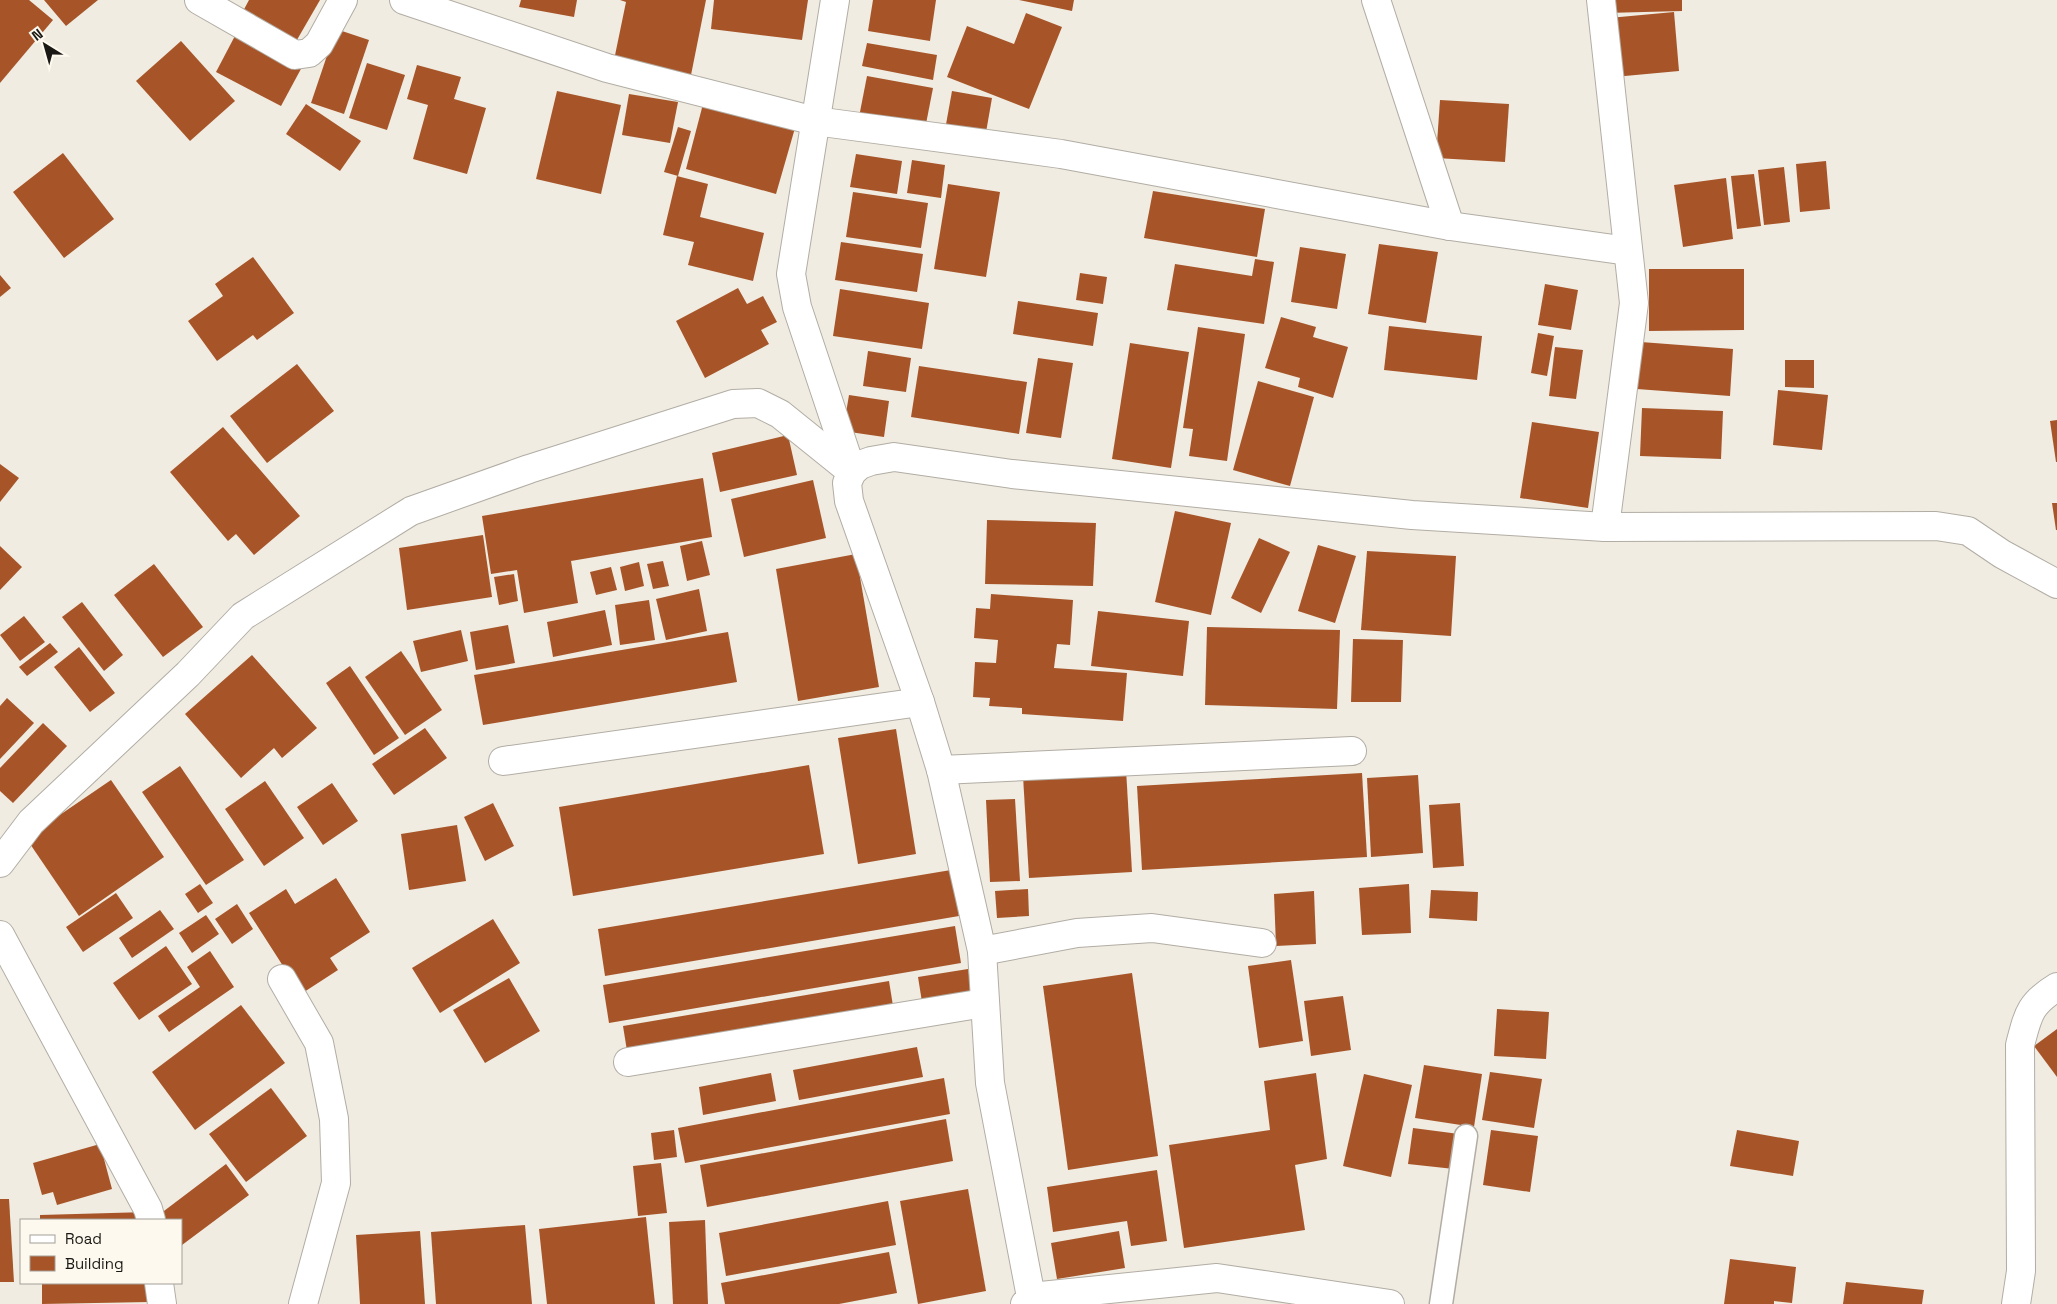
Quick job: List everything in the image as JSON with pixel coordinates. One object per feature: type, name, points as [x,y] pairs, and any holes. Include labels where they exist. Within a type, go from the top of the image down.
[{"type":"street","points":[[199,0],[295,55],[309,53],[319,44],[343,0]]},
{"type":"street","points":[[404,0],[607,68],[815,121],[1061,154],[1450,226],[1628,251]]},
{"type":"street","points":[[835,0],[791,274],[798,308],[852,472]]},
{"type":"street","points":[[1376,0],[1450,226]]},
{"type":"street","points":[[1601,0],[1634,303],[1606,527]]},
{"type":"street","points":[[0,863],[31,822],[181,680],[243,616],[411,511],[529,468],[734,404],[758,404],[780,414],[852,472]]},
{"type":"street","points":[[1390,1304],[1217,1278],[1028,1300],[990,1083],[982,951],[940,770],[920,702],[849,501],[847,483],[852,472],[860,465],[871,461],[894,457],[1012,474],[1412,515],[1606,527],[1936,526],[1968,531],[2002,554],[2057,584]]},
{"type":"street","points":[[503,761],[920,702]]},
{"type":"street","points":[[940,770],[1352,751]]},
{"type":"street","points":[[982,951],[1077,933],[1152,928],[1262,943]]},
{"type":"street","points":[[0,935],[148,1208],[151,1219]]},
{"type":"street","points":[[282,979],[319,1043],[334,1119],[336,1184],[303,1304]]},
{"type":"street","points":[[2016,1304],[2021,1271],[2020,1045],[2027,1018],[2039,998],[2057,988]]},
{"type":"street","points":[[628,1062],[984,1003]]},
{"type":"street","points":[[159,1284],[162,1304]]},
{"type":"lane","points":[[1441,1304],[1466,1136]]},
{"type":"building","points":[[0,0],[29,0],[53,20],[0,83]]},
{"type":"building","points":[[44,0],[98,0],[66,26]]},
{"type":"building","points":[[249,0],[320,0],[294,45],[241,15]]},
{"type":"building","points":[[521,0],[577,0],[574,17],[519,7]]},
{"type":"building","points":[[620,0],[706,0],[690,80],[613,65],[626,2]]},
{"type":"building","points":[[714,0],[808,0],[802,40],[711,29]]},
{"type":"building","points":[[873,0],[936,0],[930,41],[868,31]]},
{"type":"building","points":[[1019,0],[1074,0],[1072,11]]},
{"type":"building","points":[[1606,0],[1682,0],[1682,11],[1606,13]]},
{"type":"building","points":[[1674,12],[1679,71],[1614,77],[1609,18]]},
{"type":"building","points":[[1026,13],[1062,27],[1029,109],[947,77],[967,26],[1014,44]]},
{"type":"building","points":[[336,29],[369,40],[344,114],[311,103]]},
{"type":"building","points":[[237,32],[302,67],[281,106],[216,72]]},
{"type":"building","points":[[181,41],[235,101],[190,141],[136,81]]},
{"type":"building","points":[[867,43],[937,55],[933,80],[862,66]]},
{"type":"building","points":[[367,63],[405,75],[387,130],[349,118]]},
{"type":"building","points":[[417,65],[461,77],[454,99],[486,108],[467,174],[413,159],[428,105],[407,99]]},
{"type":"building","points":[[867,76],[933,88],[925,129],[859,117]]},
{"type":"building","points":[[557,91],[621,105],[601,194],[536,179]]},
{"type":"building","points":[[952,91],[992,98],[985,138],[945,130]]},
{"type":"building","points":[[629,94],[678,102],[670,143],[622,135]]},
{"type":"building","points":[[1440,100],[1509,104],[1505,162],[1436,158]]},
{"type":"building","points":[[306,104],[361,141],[340,171],[286,134]]},
{"type":"building","points":[[703,104],[795,128],[776,194],[686,169]]},
{"type":"building","points":[[678,127],[691,131],[678,176],[664,172]]},
{"type":"building","points":[[63,153],[114,219],[64,258],[13,192]]},
{"type":"building","points":[[856,154],[902,161],[897,194],[850,187]]},
{"type":"building","points":[[912,160],[945,165],[941,198],[907,193]]},
{"type":"building","points":[[1826,161],[1830,209],[1800,212],[1796,164]]},
{"type":"building","points":[[1784,167],[1790,222],[1764,225],[1758,170]]},
{"type":"building","points":[[1754,174],[1761,226],[1737,229],[1731,176]]},
{"type":"building","points":[[677,176],[708,184],[700,217],[764,233],[753,281],[688,265],[694,242],[663,235]]},
{"type":"building","points":[[1726,178],[1733,239],[1683,247],[1674,185]]},
{"type":"building","points":[[948,184],[1000,192],[986,277],[934,269]]},
{"type":"building","points":[[1153,191],[1265,209],[1257,257],[1144,238]]},
{"type":"building","points":[[853,192],[928,203],[921,248],[846,237]]},
{"type":"building","points":[[841,242],[923,254],[917,292],[835,280]]},
{"type":"building","points":[[1379,244],[1438,252],[1426,323],[1368,314]]},
{"type":"building","points":[[1300,247],[1346,254],[1337,309],[1291,302]]},
{"type":"building","points":[[253,257],[294,313],[257,340],[253,335],[217,361],[188,321],[223,296],[215,284]]},
{"type":"building","points":[[1255,259],[1274,262],[1264,324],[1167,310],[1175,264],[1252,276]]},
{"type":"building","points":[[1649,269],[1744,269],[1744,330],[1649,331]]},
{"type":"building","points":[[1080,273],[1107,277],[1103,304],[1076,300]]},
{"type":"building","points":[[0,275],[11,288],[0,297]]},
{"type":"building","points":[[1545,284],[1578,290],[1571,330],[1538,325]]},
{"type":"building","points":[[738,288],[747,304],[763,296],[777,322],[761,330],[769,344],[705,378],[676,321]]},
{"type":"building","points":[[840,289],[929,303],[922,349],[833,336]]},
{"type":"building","points":[[1018,301],[1098,313],[1093,346],[1013,334]]},
{"type":"building","points":[[1281,317],[1316,327],[1313,337],[1348,347],[1333,398],[1298,387],[1300,378],[1265,368]]},
{"type":"building","points":[[1389,326],[1482,336],[1477,380],[1384,370]]},
{"type":"building","points":[[1198,327],[1245,334],[1227,461],[1189,456],[1193,429],[1183,428]]},
{"type":"building","points":[[1538,333],[1554,336],[1547,376],[1531,373]]},
{"type":"building","points":[[1641,342],[1733,349],[1730,396],[1637,389]]},
{"type":"building","points":[[1130,343],[1189,352],[1171,468],[1112,459]]},
{"type":"building","points":[[1555,347],[1583,350],[1576,399],[1549,396]]},
{"type":"building","points":[[868,351],[911,358],[906,392],[863,386]]},
{"type":"building","points":[[1038,358],[1073,363],[1061,438],[1026,433]]},
{"type":"building","points":[[1785,360],[1814,360],[1814,388],[1785,387]]},
{"type":"building","points":[[297,364],[334,411],[267,463],[230,416]]},
{"type":"building","points":[[919,366],[1027,382],[1019,434],[911,417]]},
{"type":"building","points":[[1258,381],[1314,397],[1290,486],[1233,470]]},
{"type":"building","points":[[1778,390],[1828,395],[1822,450],[1773,445]]},
{"type":"building","points":[[849,395],[889,401],[884,437],[843,431]]},
{"type":"building","points":[[1642,408],[1723,411],[1721,459],[1640,456]]},
{"type":"building","points":[[2057,420],[2057,462],[2056,462],[2050,421]]},
{"type":"building","points":[[1532,422],[1599,432],[1588,508],[1520,498]]},
{"type":"building","points":[[223,427],[300,516],[254,555],[236,534],[228,541],[170,472]]},
{"type":"building","points":[[788,435],[797,475],[720,492],[712,453]]},
{"type":"building","points":[[0,464],[19,478],[0,502]]},
{"type":"building","points":[[703,478],[712,537],[571,561],[578,603],[524,613],[517,570],[491,574],[482,516]]},
{"type":"building","points":[[813,480],[826,538],[744,557],[731,499]]},
{"type":"building","points":[[2052,503],[2057,503],[2057,530],[2056,530]]},
{"type":"building","points":[[1175,511],[1231,523],[1211,615],[1155,602]]},
{"type":"building","points":[[987,520],[1096,523],[1093,586],[985,584]]},
{"type":"building","points":[[483,535],[492,597],[407,610],[399,548]]},
{"type":"building","points":[[1259,538],[1290,552],[1261,613],[1231,598]]},
{"type":"building","points":[[702,541],[710,575],[687,581],[680,546]]},
{"type":"building","points":[[1318,545],[1356,556],[1335,623],[1298,611]]},
{"type":"building","points":[[0,546],[22,567],[0,590]]},
{"type":"building","points":[[1367,551],[1456,556],[1451,636],[1361,630]]},
{"type":"building","points":[[856,554],[879,687],[798,701],[776,569]]},
{"type":"building","points":[[663,561],[669,586],[653,589],[647,564]]},
{"type":"building","points":[[639,562],[644,586],[625,591],[620,567]]},
{"type":"building","points":[[154,564],[203,627],[163,657],[114,595]]},
{"type":"building","points":[[611,567],[617,590],[596,595],[590,572]]},
{"type":"building","points":[[514,574],[518,601],[499,605],[494,577]]},
{"type":"building","points":[[699,589],[707,631],[666,640],[656,599]]},
{"type":"building","points":[[991,594],[1073,600],[1070,645],[1057,644],[1054,668],[1127,673],[1123,721],[1022,714],[1022,708],[989,706],[990,698],[973,697],[975,662],[996,663],[998,640],[974,638],[976,608],[990,609]]},
{"type":"building","points":[[649,600],[655,640],[620,645],[615,605]]},
{"type":"building","points":[[82,602],[123,655],[104,671],[62,617]]},
{"type":"building","points":[[605,610],[612,645],[553,657],[547,622]]},
{"type":"building","points":[[1098,611],[1189,621],[1183,676],[1091,666]]},
{"type":"building","points":[[24,616],[45,642],[20,661],[0,635]]},
{"type":"building","points":[[508,625],[515,663],[476,670],[470,632]]},
{"type":"building","points":[[1207,627],[1340,630],[1337,709],[1205,705]]},
{"type":"building","points":[[461,630],[468,661],[421,672],[413,641]]},
{"type":"building","points":[[728,632],[737,682],[483,725],[474,675]]},
{"type":"building","points":[[1353,639],[1403,640],[1401,702],[1351,702]]},
{"type":"building","points":[[50,643],[58,652],[27,676],[19,667]]},
{"type":"building","points":[[79,647],[115,693],[90,712],[54,667]]},
{"type":"building","points":[[401,651],[442,710],[405,735],[365,677]]},
{"type":"building","points":[[252,655],[317,728],[282,758],[274,748],[241,778],[185,714]]},
{"type":"building","points":[[350,666],[399,738],[374,755],[326,683]]},
{"type":"building","points":[[7,698],[34,723],[0,759],[0,706]]},
{"type":"building","points":[[43,723],[67,746],[13,803],[0,791],[0,768]]},
{"type":"building","points":[[425,728],[447,758],[394,795],[372,764]]},
{"type":"building","points":[[896,729],[916,854],[858,864],[838,738]]},
{"type":"building","points":[[809,765],[824,854],[573,896],[559,807]]},
{"type":"building","points":[[180,766],[244,860],[206,885],[142,792]]},
{"type":"building","points":[[1126,769],[1132,872],[1029,878],[1023,776]]},
{"type":"building","points":[[1362,773],[1367,857],[1142,870],[1137,786]]},
{"type":"building","points":[[1418,775],[1423,853],[1371,857],[1367,778]]},
{"type":"building","points":[[111,780],[164,857],[79,916],[26,838]]},
{"type":"building","points":[[265,781],[304,838],[264,866],[225,809]]},
{"type":"building","points":[[332,783],[358,821],[323,845],[297,807]]},
{"type":"building","points":[[1015,799],[1020,881],[990,882],[986,800]]},
{"type":"building","points":[[493,803],[514,846],[485,861],[464,817]]},
{"type":"building","points":[[1460,803],[1464,866],[1433,868],[1429,805]]},
{"type":"building","points":[[457,825],[466,881],[409,890],[401,834]]},
{"type":"building","points":[[951,870],[959,916],[605,976],[598,929]]},
{"type":"building","points":[[336,878],[370,932],[330,958],[338,970],[301,994],[249,913],[286,889],[295,904]]},
{"type":"building","points":[[200,884],[213,903],[198,913],[185,894]]},
{"type":"building","points":[[1409,884],[1411,933],[1362,935],[1359,888]]},
{"type":"building","points":[[1028,889],[1029,916],[997,918],[995,891]]},
{"type":"building","points":[[1431,890],[1478,892],[1477,921],[1429,918]]},
{"type":"building","points":[[1314,891],[1316,944],[1276,946],[1274,894]]},
{"type":"building","points":[[116,893],[133,918],[83,952],[66,927]]},
{"type":"building","points":[[237,904],[253,929],[232,944],[215,919]]},
{"type":"building","points":[[160,910],[174,929],[132,958],[119,938]]},
{"type":"building","points":[[206,915],[219,934],[192,953],[179,933]]},
{"type":"building","points":[[493,919],[520,963],[440,1013],[412,968]]},
{"type":"building","points":[[955,926],[961,963],[609,1023],[603,985]]},
{"type":"building","points":[[166,946],[192,984],[139,1020],[113,983]]},
{"type":"building","points":[[210,951],[234,987],[169,1032],[158,1016],[200,987],[187,967]]},
{"type":"building","points":[[1291,960],[1303,1041],[1259,1048],[1248,966]]},
{"type":"building","points":[[968,969],[972,994],[922,1002],[918,977]]},
{"type":"building","points":[[1132,973],[1158,1156],[1068,1170],[1043,986]]},
{"type":"building","points":[[509,978],[540,1031],[485,1063],[453,1010]]},
{"type":"building","points":[[889,981],[894,1012],[628,1057],[623,1026]]},
{"type":"building","points":[[1343,996],[1351,1050],[1311,1056],[1304,1001]]},
{"type":"building","points":[[241,1005],[285,1063],[195,1130],[152,1072]]},
{"type":"building","points":[[1497,1009],[1549,1012],[1546,1059],[1494,1056]]},
{"type":"building","points":[[2057,1029],[2057,1077],[2034,1046]]},
{"type":"building","points":[[917,1047],[923,1077],[799,1100],[793,1070]]},
{"type":"building","points":[[1424,1065],[1482,1074],[1474,1127],[1415,1118]]},
{"type":"building","points":[[1490,1072],[1542,1079],[1534,1128],[1482,1120]]},
{"type":"building","points":[[771,1073],[776,1101],[703,1115],[699,1087]]},
{"type":"building","points":[[1316,1073],[1327,1159],[1295,1165],[1305,1230],[1184,1248],[1169,1145],[1270,1130],[1264,1081]]},
{"type":"building","points":[[1364,1074],[1412,1085],[1391,1177],[1343,1166]]},
{"type":"building","points":[[944,1078],[950,1114],[685,1163],[678,1128]]},
{"type":"building","points":[[271,1088],[307,1136],[246,1182],[209,1134]]},
{"type":"building","points":[[946,1119],[953,1161],[707,1207],[700,1165]]},
{"type":"building","points":[[1413,1128],[1459,1134],[1454,1169],[1408,1164]]},
{"type":"building","points":[[674,1130],[677,1157],[654,1160],[651,1133]]},
{"type":"building","points":[[1491,1130],[1538,1136],[1530,1192],[1483,1185]]},
{"type":"building","points":[[1737,1130],[1799,1141],[1793,1176],[1730,1166]]},
{"type":"building","points":[[100,1144],[112,1189],[57,1205],[53,1192],[42,1195],[33,1163]]},
{"type":"building","points":[[661,1163],[667,1213],[638,1216],[633,1166]]},
{"type":"building","points":[[226,1164],[249,1195],[182,1245],[182,1219],[163,1219],[160,1214]]},
{"type":"building","points":[[1157,1170],[1167,1241],[1131,1246],[1127,1221],[1053,1232],[1047,1187]]},
{"type":"building","points":[[968,1189],[986,1291],[918,1304],[900,1201]]},
{"type":"building","points":[[0,1199],[9,1199],[14,1282],[0,1282]]},
{"type":"building","points":[[888,1201],[896,1245],[726,1276],[719,1233]]},
{"type":"building","points":[[147,1212],[147,1219],[40,1219],[40,1215]]},
{"type":"building","points":[[646,1217],[655,1304],[547,1304],[539,1229]]},
{"type":"building","points":[[705,1220],[708,1304],[673,1304],[669,1222]]},
{"type":"building","points":[[525,1225],[532,1304],[436,1304],[431,1232]]},
{"type":"building","points":[[420,1231],[425,1304],[360,1304],[356,1235]]},
{"type":"building","points":[[1119,1231],[1125,1268],[1057,1279],[1051,1243]]},
{"type":"building","points":[[889,1252],[897,1293],[839,1304],[725,1304],[721,1283]]},
{"type":"building","points":[[1730,1259],[1796,1267],[1792,1303],[1774,1301],[1774,1304],[1724,1304]]},
{"type":"building","points":[[1846,1282],[1924,1290],[1922,1304],[1843,1304]]},
{"type":"building","points":[[42,1284],[149,1284],[149,1302],[42,1304]]}]
